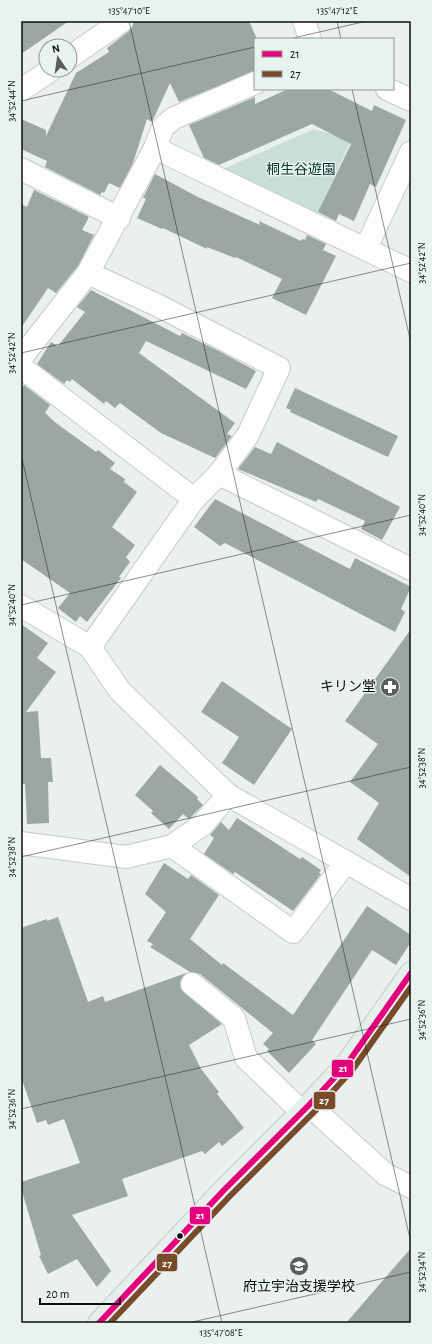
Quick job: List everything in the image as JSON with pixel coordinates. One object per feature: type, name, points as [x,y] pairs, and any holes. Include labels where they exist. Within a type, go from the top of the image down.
[{"type":"main road","points":[[99,1323],[224,1190],[306,1109],[347,1064],[411,973]]},
{"type":"street","points":[[78,51],[122,21]]},
{"type":"street","points":[[304,21],[310,38]]},
{"type":"street","points":[[21,90],[39,78]]},
{"type":"street","points":[[21,358],[88,273],[119,218],[155,148],[163,127],[174,118],[254,83]]},
{"type":"street","points":[[389,90],[411,100]]},
{"type":"street","points":[[155,148],[366,248],[411,271]]},
{"type":"street","points":[[366,248],[411,152]]},
{"type":"street","points":[[21,169],[119,218]]},
{"type":"street","points":[[88,273],[159,306],[279,368],[248,435],[219,474],[194,499],[90,647]]},
{"type":"street","points":[[21,367],[194,499]]},
{"type":"street","points":[[219,474],[411,569]]},
{"type":"street","points":[[21,606],[90,647],[120,691],[228,795],[411,899]]},
{"type":"street","points":[[21,843],[126,857],[172,846],[202,825],[228,795]]},
{"type":"street","points":[[172,846],[293,932],[346,862]]},
{"type":"street","points":[[192,984],[234,1018],[246,1058],[385,1174],[411,1187]]},
{"type":"green space","name":"桐生谷遊園","points":[[314,129],[351,140],[317,215],[221,170]]},
{"type":"building","points":[[21,21],[69,21],[44,38],[38,38],[38,42],[21,54]]},
{"type":"building","points":[[134,21],[249,21],[257,38],[254,38],[254,71],[179,102],[170,83],[152,122],[147,119],[133,163],[120,188],[109,183],[104,193],[102,192],[100,195],[45,167],[47,161],[21,149],[21,119],[46,130],[46,136],[74,78],[78,78],[78,72],[109,52],[107,48],[129,31]]},
{"type":"building","points":[[286,90],[330,90],[372,111],[374,105],[406,120],[376,187],[370,184],[354,221],[339,214],[336,221],[318,212],[351,144],[312,124],[219,165],[204,158],[189,125],[255,97],[255,104]]},
{"type":"building","points":[[155,174],[198,197],[260,225],[259,221],[301,241],[302,239],[305,240],[307,235],[326,244],[323,250],[336,256],[306,315],[272,298],[282,279],[236,257],[235,258],[207,247],[207,249],[163,228],[162,229],[137,218],[146,199],[143,198]]},
{"type":"building","points":[[34,190],[89,217],[82,230],[94,235],[78,266],[56,293],[48,288],[21,328],[21,204],[27,207]]},
{"type":"building","points":[[91,290],[180,336],[182,333],[256,371],[246,389],[146,341],[139,353],[235,423],[227,434],[232,436],[215,458],[161,433],[120,403],[115,408],[106,401],[104,404],[72,379],[70,382],[67,380],[64,384],[37,364],[51,342],[58,346],[85,312],[77,307]]},
{"type":"building","points":[[24,385],[50,405],[45,413],[56,423],[96,452],[98,450],[115,463],[110,469],[125,479],[124,482],[137,492],[112,527],[135,545],[126,557],[130,562],[119,577],[121,578],[87,622],[80,616],[76,622],[58,608],[70,593],[21,559],[21,389]]},
{"type":"building","points":[[295,388],[398,436],[388,457],[290,412],[291,410],[286,408]]},
{"type":"building","points":[[277,442],[400,507],[382,540],[361,529],[365,521],[318,499],[316,502],[238,469],[255,447],[271,454]]},
{"type":"building","points":[[215,499],[350,569],[355,558],[411,587],[401,609],[405,612],[395,632],[225,543],[220,546],[194,527]]},
{"type":"building","points":[[21,624],[48,643],[37,658],[56,672],[26,712],[38,711],[41,758],[51,758],[53,782],[48,782],[49,823],[27,824],[25,784],[21,784]]},
{"type":"building","points":[[411,629],[411,877],[357,839],[379,803],[350,782],[378,744],[345,721]]},
{"type":"building","points":[[222,681],[292,729],[254,785],[222,763],[239,737],[201,712]]},
{"type":"building","points":[[160,765],[198,797],[197,799],[203,805],[189,819],[183,814],[169,829],[151,813],[153,811],[135,795]]},
{"type":"building","points":[[237,818],[300,859],[302,857],[321,870],[319,873],[321,874],[293,911],[235,872],[233,874],[204,854],[214,838],[210,835],[221,822],[229,830]]},
{"type":"building","points":[[164,863],[188,879],[191,875],[219,895],[190,939],[222,965],[223,963],[293,1015],[367,906],[411,935],[411,942],[396,965],[372,950],[312,1040],[316,1044],[289,1073],[267,1051],[269,1049],[263,1044],[273,1033],[200,974],[190,972],[150,947],[153,944],[147,941],[166,912],[145,894]]},
{"type":"building","points":[[58,917],[88,1002],[103,996],[105,1002],[186,973],[180,982],[181,989],[222,1024],[189,1045],[201,1069],[219,1092],[217,1094],[244,1128],[222,1146],[219,1142],[205,1154],[202,1151],[122,1179],[128,1196],[72,1215],[111,1271],[97,1287],[77,1259],[48,1274],[39,1256],[41,1255],[21,1188],[21,1182],[80,1163],[64,1119],[48,1125],[46,1120],[37,1123],[21,1077],[21,928],[47,919],[47,921]]},
{"type":"building","points":[[411,1248],[411,1323],[346,1323]]},
{"type":"transit line","name":"21","points":[[99,1323],[224,1190],[309,1105],[347,1064],[411,973]]},
{"type":"transit line","name":"27","points":[[110,1323],[230,1196],[315,1111],[353,1069],[411,987]]},
{"type":"place","name":"キリン堂","points":[[390,687]]},
{"type":"place","name":"府立宇治支援学校","points":[[299,1266]]}]
